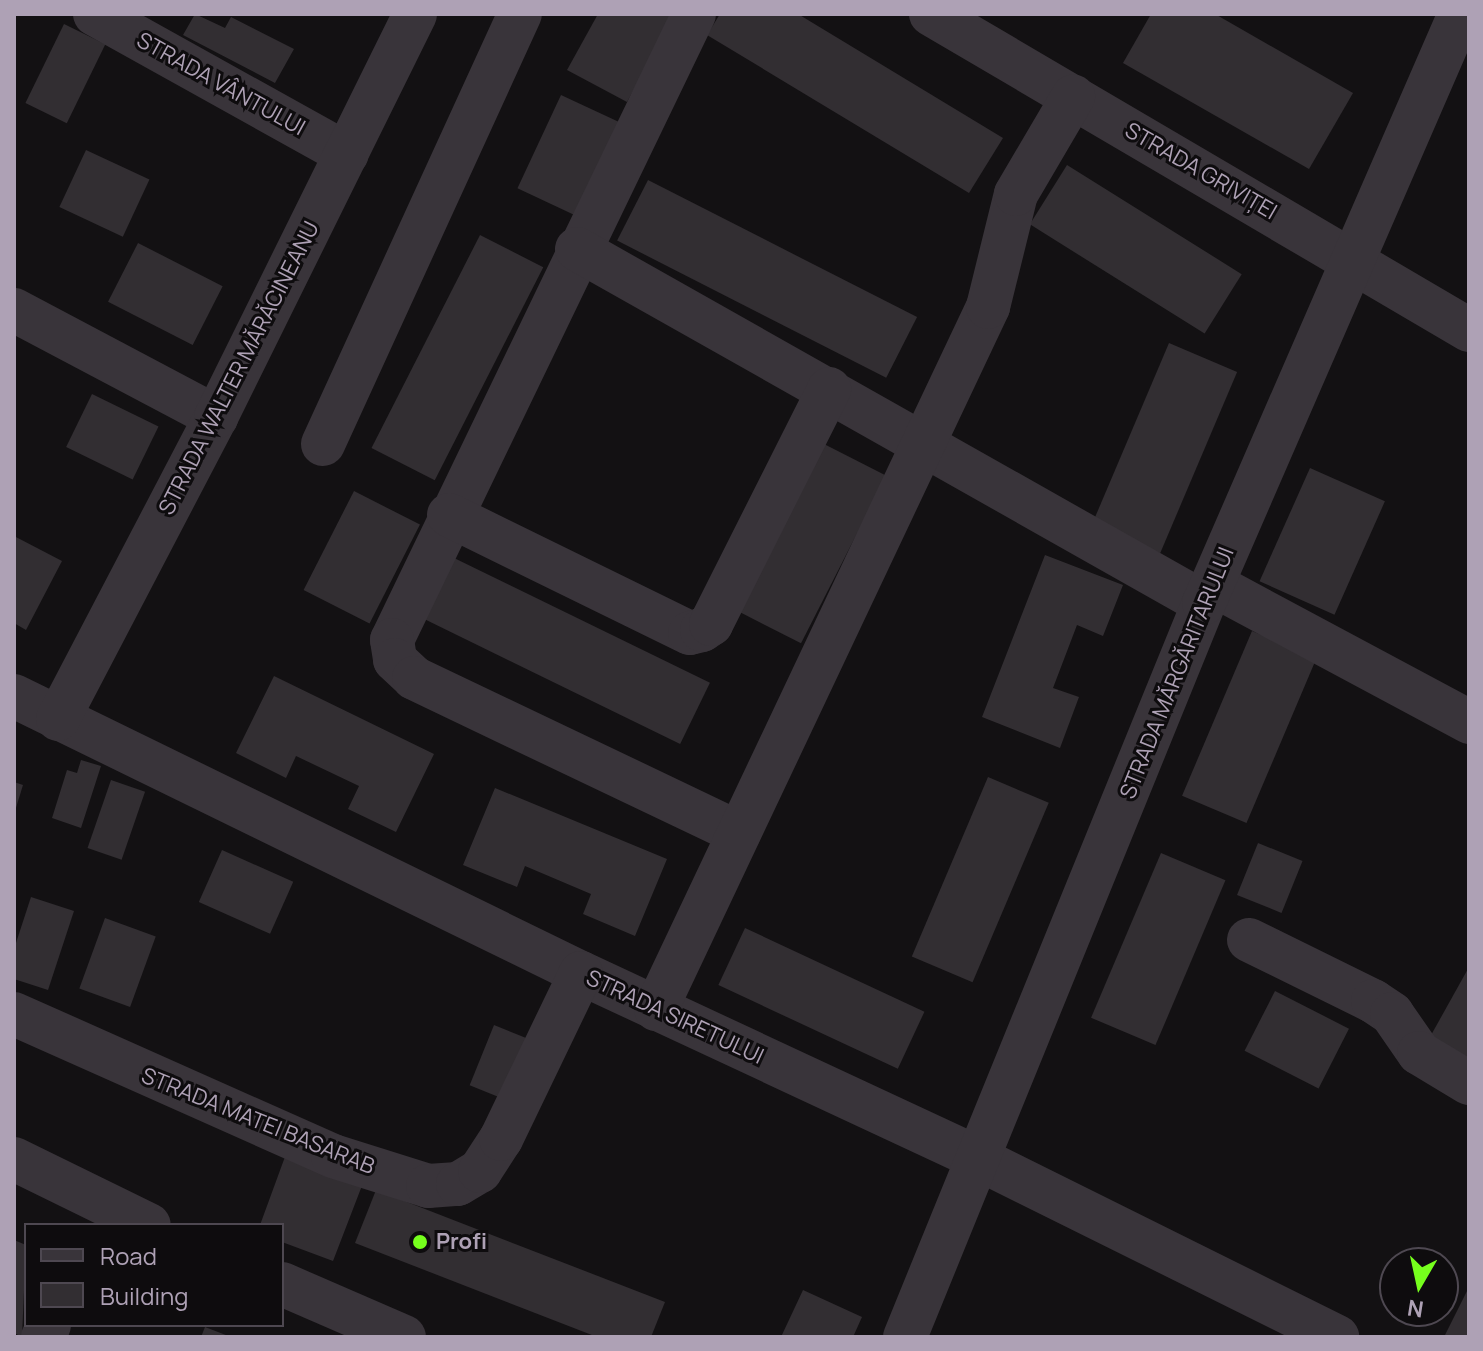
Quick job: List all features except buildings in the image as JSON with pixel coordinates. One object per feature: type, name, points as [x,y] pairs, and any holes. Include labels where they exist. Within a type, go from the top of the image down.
[{"type":"street","name":"STRADA VÂNTULUI","points":[[95,14],[347,154]]},
{"type":"street","name":"STRADA WALTER MĂRĂCINEANU","points":[[58,719],[216,417],[415,14]]},
{"type":"street","points":[[323,444],[520,14]]},
{"type":"street","points":[[694,14],[404,606],[392,640],[395,660],[414,678],[739,833]]},
{"type":"street","name":"STRADA GRIVIȚEI","points":[[931,14],[1469,330]]},
{"type":"street","name":"STRADA MĂRGĂRITARULUI","points":[[905,1337],[1208,594],[1460,14]]},
{"type":"street","points":[[656,1009],[988,307],[1016,194],[1073,97]]},
{"type":"street","points":[[577,249],[924,444],[1208,594],[1469,722]]},
{"type":"street","points":[[14,310],[216,417]]},
{"type":"street","points":[[449,515],[690,633],[702,630],[711,624],[829,389]]},
{"type":"street","name":"STRADA SIRETULUI","points":[[14,696],[656,1009],[979,1159],[1337,1337]]},
{"type":"street","points":[[1249,940],[1373,1001],[1392,1014],[1419,1053],[1469,1083]]},
{"type":"street","name":"STRADA MATEI BASARAB","points":[[14,1014],[333,1156],[428,1186],[458,1184],[480,1171],[501,1139],[581,973]]},
{"type":"street","points":[[14,1159],[101,1215],[139,1223]]},
{"type":"street","points":[[284,1285],[404,1337]]},
{"type":"place","name":"Profi","points":[[420,1242]]}]
